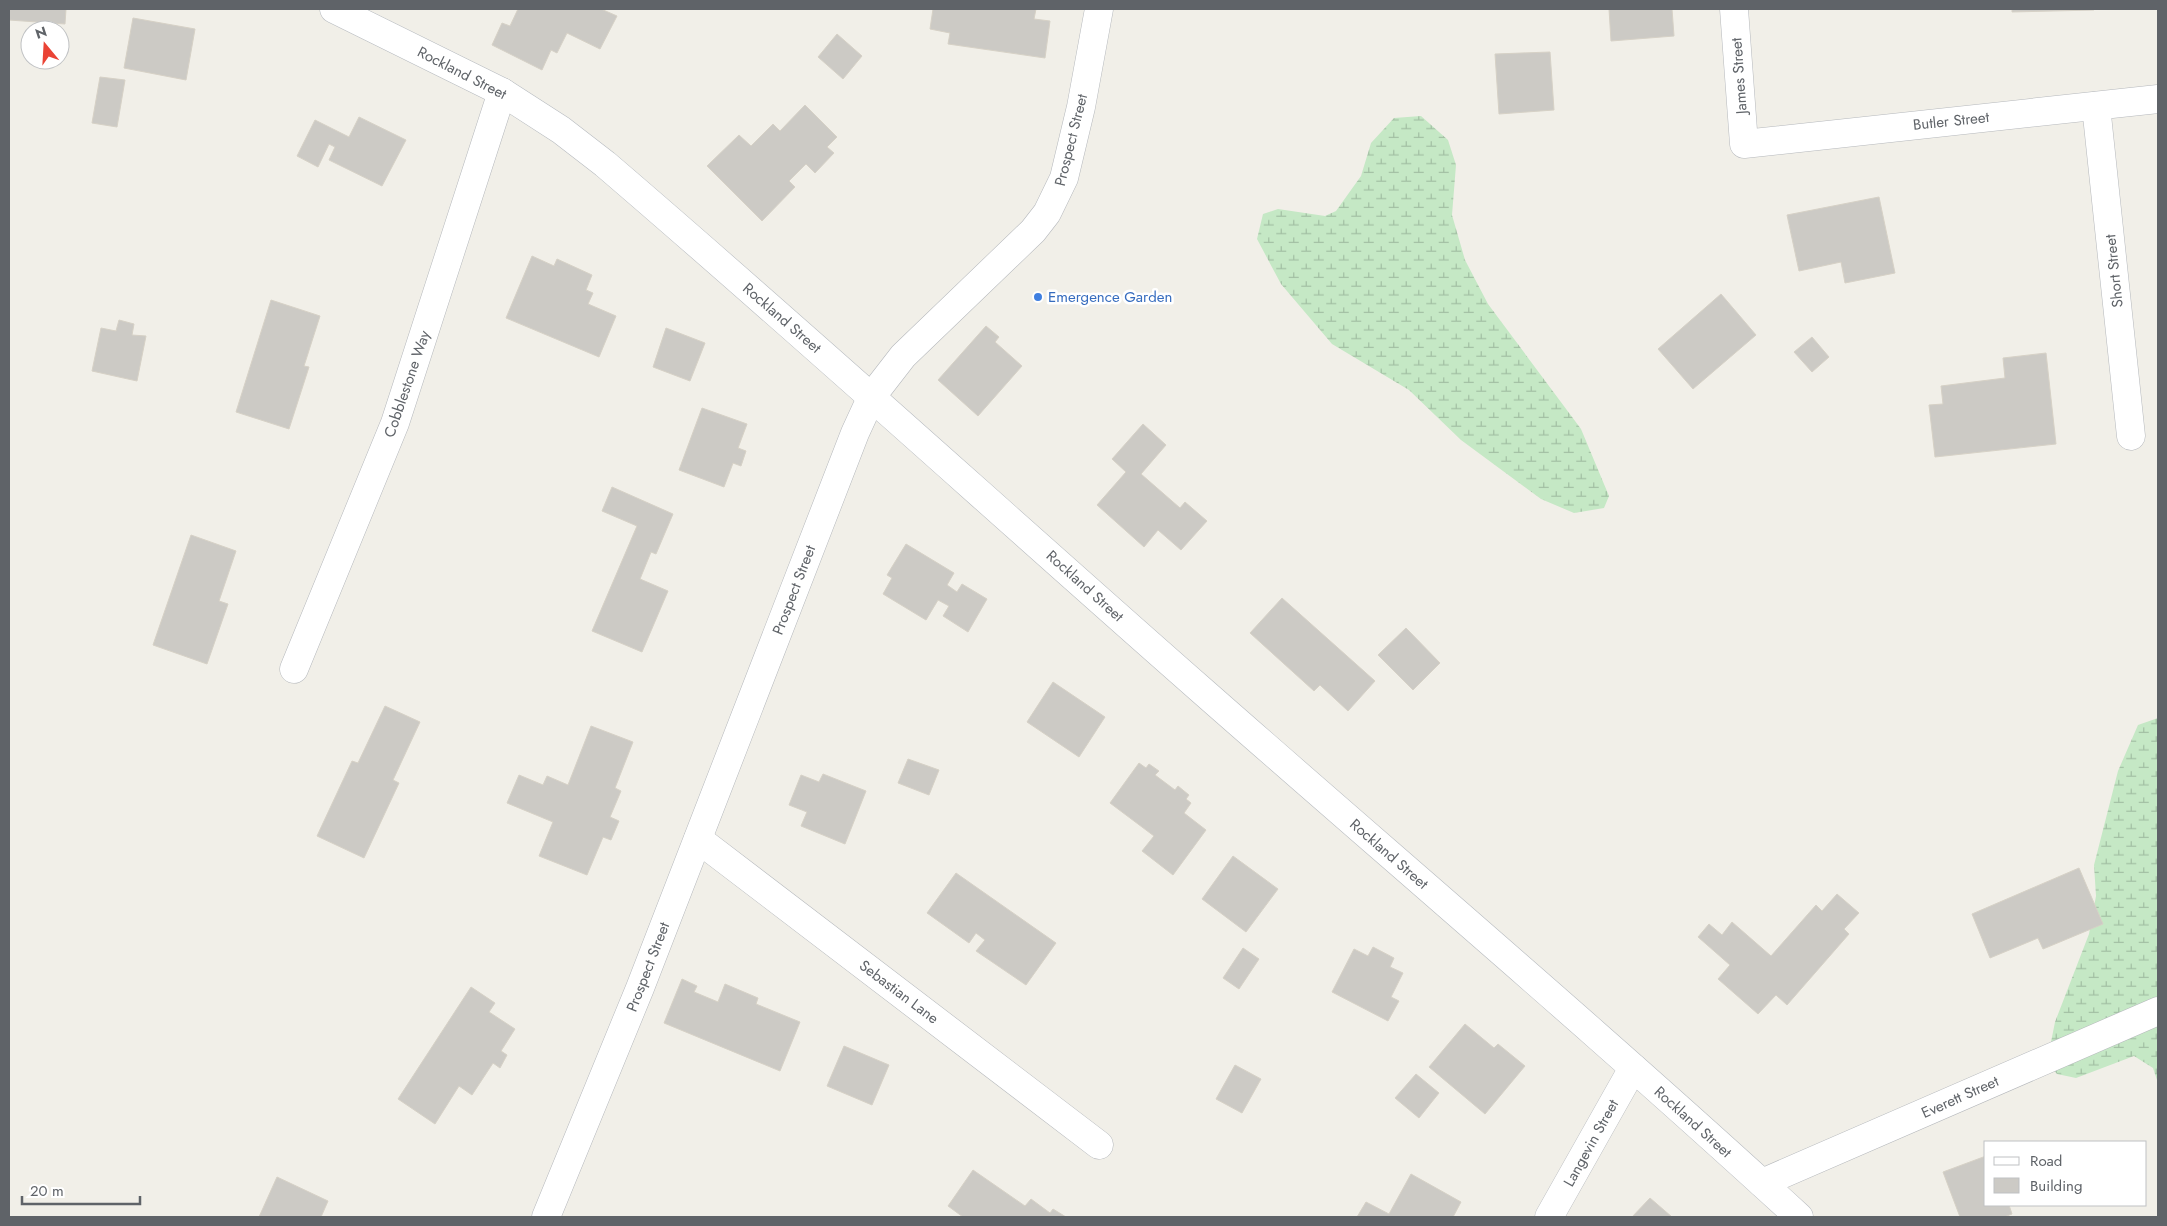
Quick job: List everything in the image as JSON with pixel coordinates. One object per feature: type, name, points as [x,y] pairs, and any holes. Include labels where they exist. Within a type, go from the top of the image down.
[{"type":"street","name":"Rockland Street","points":[[334,9],[502,92],[561,130],[605,164],[872,396],[1799,1217]]},
{"type":"street","name":"Prospect Street","points":[[546,1217],[640,988],[855,432],[872,396],[903,356],[1033,231],[1047,213],[1064,178],[1073,144],[1099,9]]},
{"type":"street","name":"James Street","points":[[1734,9],[1744,144]]},
{"type":"street","name":"Cobblestone Way","points":[[294,669],[395,423],[502,92]]},
{"type":"street","name":"Butler Street","points":[[1744,144],[2158,99]]},
{"type":"street","name":"Short Street","points":[[2096,106],[2132,436]]},
{"type":"street","name":"Sebastian Lane","points":[[698,838],[1099,1145]]},
{"type":"street","name":"Everett Street","points":[[1762,1183],[2158,1011]]},
{"type":"street","name":"Langevin Street","points":[[1549,1217],[1633,1068]]},
{"type":"green space","points":[[1421,116],[1448,140],[1456,165],[1452,215],[1465,260],[1488,304],[1581,429],[1609,496],[1604,508],[1574,513],[1541,499],[1461,440],[1409,390],[1332,344],[1281,284],[1257,239],[1263,214],[1278,209],[1325,216],[1336,211],[1361,176],[1371,143],[1394,118]]},
{"type":"green space","points":[[2158,718],[2158,1083],[2153,1068],[2134,1056],[2076,1078],[2057,1074],[2047,1062],[2055,1022],[2089,934],[2096,896],[2094,865],[2118,771],[2138,725]]},
{"type":"building","points":[[9,9],[66,9],[65,20],[9,20]]},
{"type":"building","points":[[518,9],[601,9],[617,16],[600,49],[567,33],[557,53],[551,50],[542,70],[492,45],[502,23],[510,26]]},
{"type":"building","points":[[933,9],[1036,9],[1034,19],[1050,21],[1045,58],[948,44],[950,33],[930,29]]},
{"type":"building","points":[[1609,9],[1672,9],[1674,36],[1611,41]]},
{"type":"building","points":[[2012,9],[2094,9],[2094,10],[2012,12]]},
{"type":"building","points":[[133,18],[195,29],[186,80],[124,68]]},
{"type":"building","points":[[837,34],[862,56],[843,79],[818,57]]},
{"type":"building","points":[[1550,52],[1554,110],[1499,114],[1495,54]]},
{"type":"building","points":[[100,77],[125,80],[117,127],[92,123]]},
{"type":"building","points":[[805,105],[837,137],[827,147],[834,153],[815,173],[806,164],[789,181],[795,187],[762,221],[707,166],[739,135],[751,146],[773,124],[780,131]]},
{"type":"building","points":[[359,117],[406,140],[382,186],[329,160],[335,147],[329,144],[318,167],[297,156],[315,120],[349,137]]},
{"type":"building","points":[[1879,197],[1895,273],[1845,283],[1841,262],[1799,271],[1787,215]]},
{"type":"building","points":[[532,256],[554,266],[557,259],[592,275],[586,290],[593,293],[588,304],[616,316],[599,357],[506,318]]},
{"type":"building","points":[[1721,294],[1756,335],[1693,389],[1658,349]]},
{"type":"building","points":[[271,300],[320,316],[304,366],[309,367],[289,429],[236,412]]},
{"type":"building","points":[[119,320],[134,324],[132,335],[146,336],[137,381],[92,371],[101,328],[116,331]]},
{"type":"building","points":[[986,326],[999,337],[995,342],[1022,366],[978,416],[938,380]]},
{"type":"building","points":[[666,328],[705,343],[690,381],[653,367]]},
{"type":"building","points":[[1812,337],[1829,357],[1812,372],[1794,352]]},
{"type":"building","points":[[2046,353],[2056,444],[1935,457],[1929,405],[1943,404],[1941,386],[2005,378],[2003,358]]},
{"type":"building","points":[[702,408],[747,424],[738,448],[746,451],[741,466],[733,463],[724,487],[679,470]]},
{"type":"building","points":[[1143,424],[1166,445],[1141,474],[1180,508],[1185,502],[1207,521],[1181,550],[1158,530],[1144,547],[1097,505],[1126,472],[1112,459]]},
{"type":"building","points":[[612,487],[673,514],[656,554],[651,552],[640,579],[668,591],[642,652],[592,631],[637,526],[602,511]]},
{"type":"building","points":[[191,535],[236,551],[219,601],[228,604],[207,664],[153,645]]},
{"type":"building","points":[[906,544],[954,573],[947,585],[957,592],[962,584],[987,599],[968,632],[943,616],[949,606],[938,600],[926,620],[883,594],[892,578],[887,575]]},
{"type":"building","points":[[1282,598],[1375,681],[1348,711],[1320,685],[1314,691],[1250,633]]},
{"type":"building","points":[[1406,628],[1440,663],[1413,690],[1378,655]]},
{"type":"building","points":[[1053,682],[1105,717],[1079,757],[1027,722]]},
{"type":"building","points":[[385,706],[420,722],[393,780],[399,783],[364,858],[317,836],[352,761],[358,763]]},
{"type":"building","points":[[591,726],[633,742],[615,788],[621,791],[610,817],[619,821],[611,840],[603,837],[587,875],[539,856],[553,822],[507,803],[519,775],[543,785],[547,776],[568,785]]},
{"type":"building","points":[[908,759],[939,770],[929,795],[898,783]]},
{"type":"building","points":[[1139,763],[1146,768],[1149,764],[1159,771],[1155,775],[1175,790],[1178,786],[1189,795],[1186,799],[1191,803],[1184,813],[1206,830],[1173,875],[1142,851],[1154,836],[1110,803]]},
{"type":"building","points":[[823,774],[866,791],[845,844],[801,826],[807,812],[789,805],[801,775],[819,782]]},
{"type":"building","points":[[1233,856],[1278,889],[1246,932],[1202,899]]},
{"type":"building","points":[[2079,868],[2103,924],[2043,949],[2038,938],[1990,958],[1972,914]]},
{"type":"building","points":[[956,873],[1056,943],[1026,985],[976,951],[985,940],[976,933],[969,943],[927,913]]},
{"type":"building","points":[[1837,894],[1859,913],[1844,929],[1849,934],[1787,1005],[1776,995],[1758,1014],[1718,979],[1730,965],[1698,937],[1709,924],[1722,935],[1732,922],[1771,956],[1816,905],[1822,911]]},
{"type":"building","points":[[1373,947],[1394,958],[1390,967],[1403,973],[1391,997],[1399,1001],[1388,1021],[1332,992],[1354,949],[1368,956]]},
{"type":"building","points":[[1243,948],[1259,959],[1239,989],[1223,978]]},
{"type":"building","points":[[682,979],[697,986],[694,992],[718,1002],[725,984],[758,998],[756,1004],[800,1022],[780,1071],[664,1023]]},
{"type":"building","points":[[471,987],[495,1003],[489,1012],[515,1029],[501,1051],[507,1055],[500,1068],[493,1063],[472,1095],[459,1086],[435,1124],[398,1099]]},
{"type":"building","points":[[1465,1024],[1494,1048],[1498,1044],[1525,1066],[1485,1114],[1429,1067]]},
{"type":"building","points":[[844,1046],[889,1065],[872,1105],[827,1086]]},
{"type":"building","points":[[1235,1065],[1261,1079],[1242,1113],[1216,1099]]},
{"type":"building","points":[[1416,1074],[1439,1093],[1419,1118],[1395,1098]]},
{"type":"building","points":[[1984,1157],[1984,1206],[2009,1206],[2012,1214],[2004,1217],[1960,1217],[1943,1172]]},
{"type":"building","points":[[973,1170],[1025,1206],[1031,1199],[1050,1213],[1053,1209],[1066,1217],[963,1217],[948,1206]]},
{"type":"building","points":[[1411,1174],[1461,1202],[1453,1217],[1357,1217],[1366,1202],[1389,1214]]},
{"type":"building","points":[[277,1177],[328,1201],[321,1217],[259,1217]]},
{"type":"building","points":[[1650,1198],[1672,1217],[1632,1217]]},
{"type":"place","name":"Emergence Garden","points":[[1038,297]]}]
